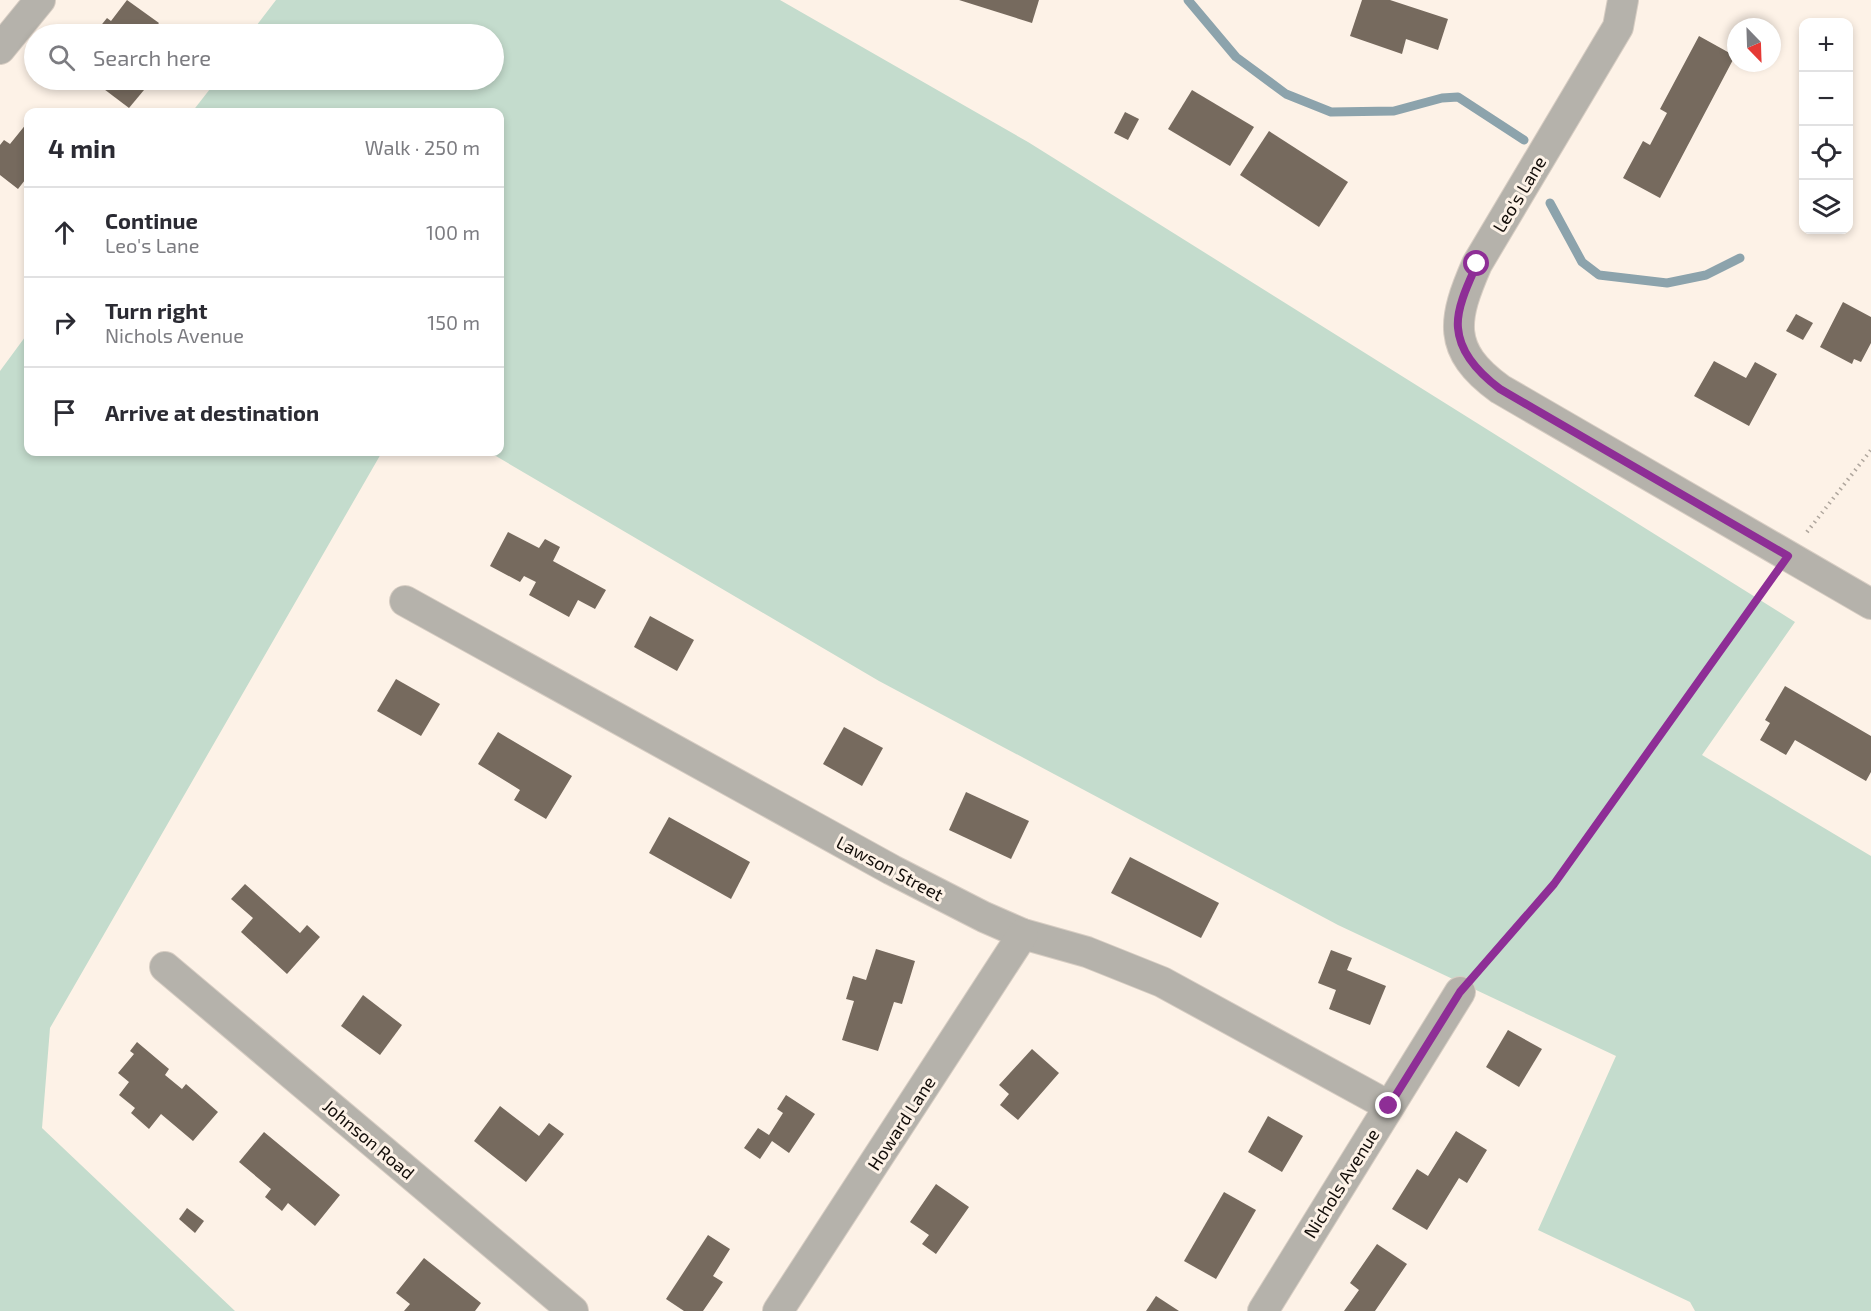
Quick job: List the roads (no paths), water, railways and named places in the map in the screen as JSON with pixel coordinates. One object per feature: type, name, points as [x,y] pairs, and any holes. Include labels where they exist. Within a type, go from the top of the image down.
[{"type":"street","points":[[0,49],[40,0]]},
{"type":"street","name":"Leo's Lane","points":[[1623,0],[1618,27],[1477,264],[1463,296],[1457,327],[1465,352],[1482,375],[1500,389],[1871,604]]},
{"type":"street","name":"Lawson Street","points":[[405,601],[892,870],[984,917],[1023,934],[1087,952],[1162,982],[1389,1106]]},
{"type":"street","name":"Howard Lane","points":[[778,1311],[1023,934]]},
{"type":"street","name":"Johnson Road","points":[[165,967],[573,1311]]},
{"type":"street","name":"Nichols Avenue","points":[[1263,1311],[1460,992]]},
{"type":"waterway","points":[[1188,0],[1236,57],[1286,94],[1331,112],[1394,111],[1442,98],[1458,97],[1524,140]]},
{"type":"waterway","points":[[1550,203],[1582,262],[1599,275],[1667,283],[1706,275],[1740,258]]}]
